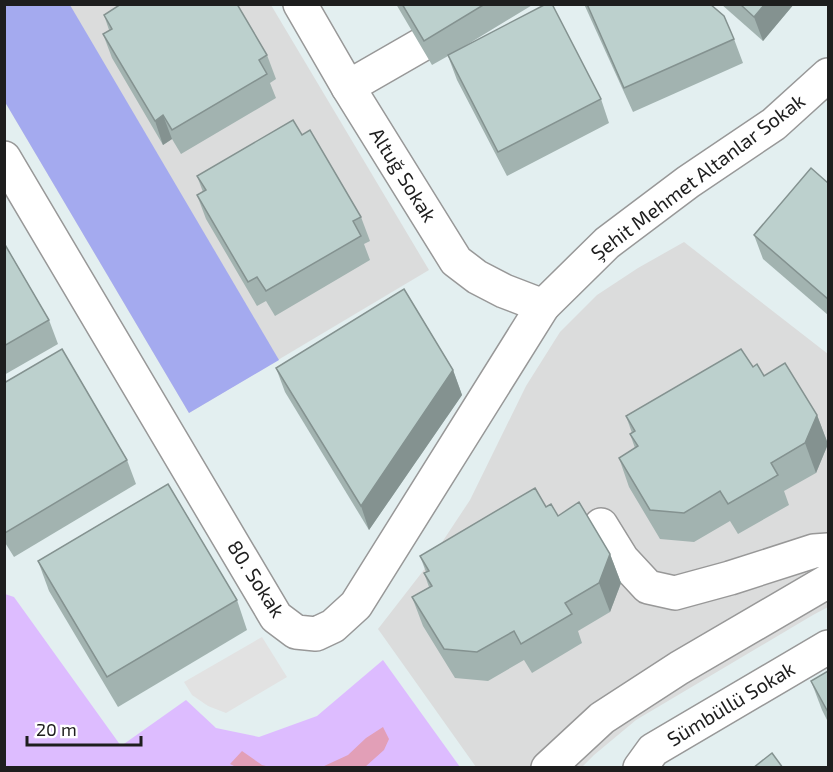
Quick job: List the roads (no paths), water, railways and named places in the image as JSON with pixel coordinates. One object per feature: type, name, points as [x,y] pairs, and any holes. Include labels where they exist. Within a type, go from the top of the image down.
[{"type":"street","name":"Altuğ Sokak","points":[[300,4],[348,87],[456,261],[477,277],[504,291],[543,306]]},
{"type":"street","points":[[348,87],[421,45]]},
{"type":"street","name":"Şehit Mehmet Altanlar Sokak","points":[[543,306],[607,243],[688,182],[774,124],[828,75]]},
{"type":"street","name":"80. Sokak","points":[[4,158],[276,617],[296,632],[316,634],[333,626],[356,605],[543,306]]},
{"type":"street","points":[[601,525],[622,559],[648,587],[675,593],[814,551],[828,550]]},
{"type":"street","points":[[548,768],[602,718],[679,668],[828,580]]},
{"type":"street","name":"Sümbüllü Sokak","points":[[640,768],[653,750],[828,646]]}]
